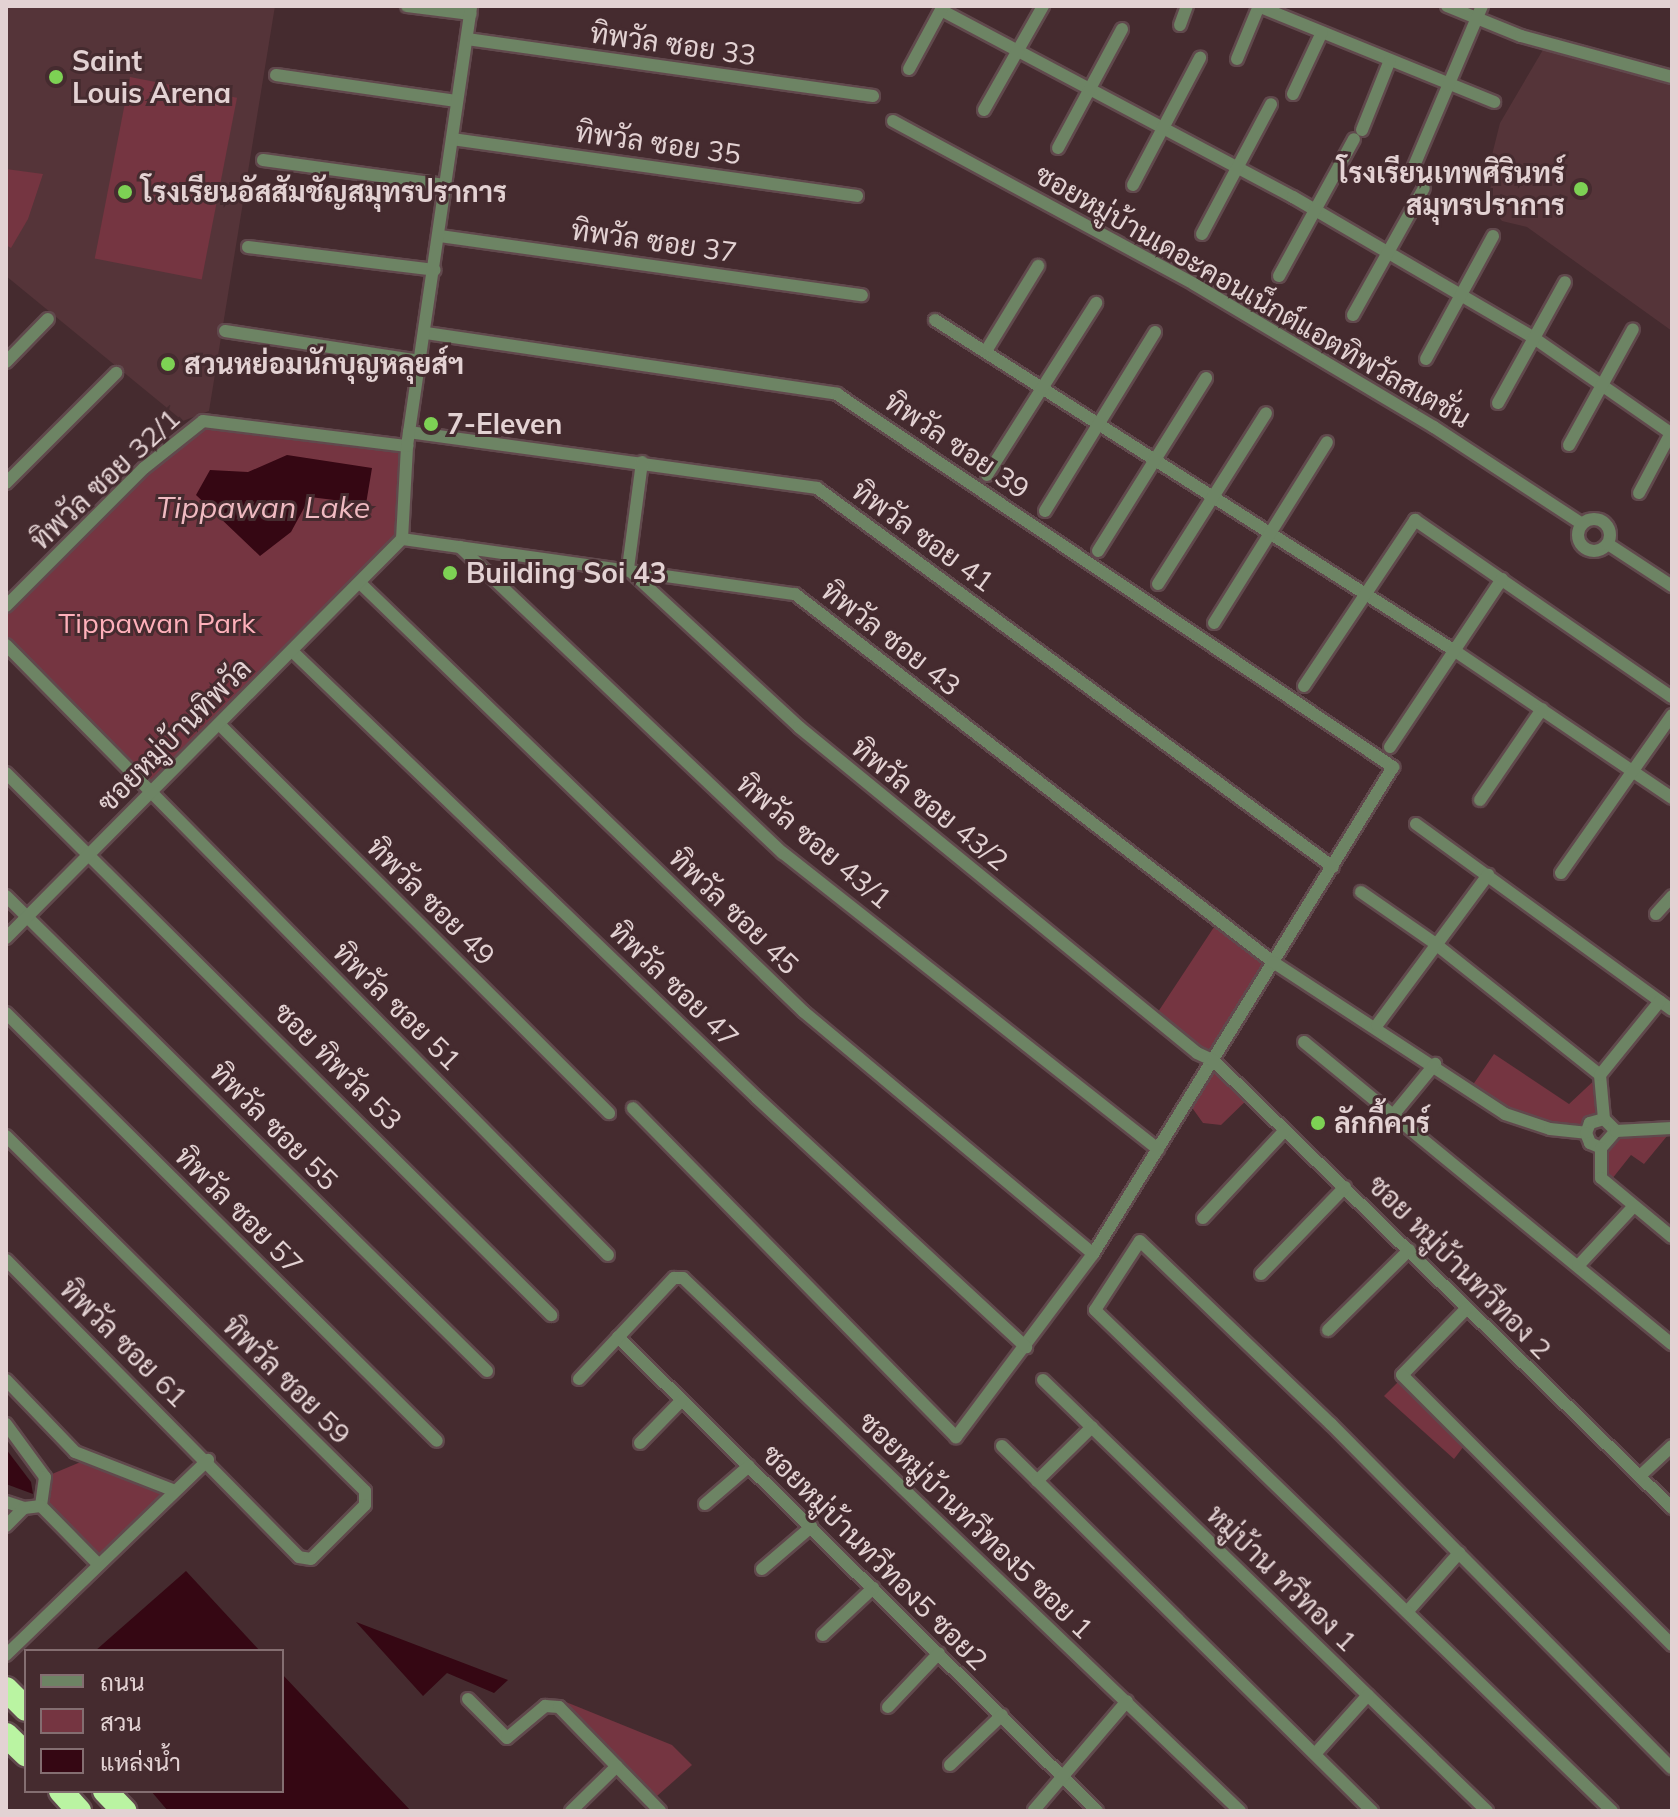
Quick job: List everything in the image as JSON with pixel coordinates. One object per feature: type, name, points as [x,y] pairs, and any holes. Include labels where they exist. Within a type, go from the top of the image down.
[{"type":"highway","points":[[6,1689],[24,1707]]},
{"type":"highway","points":[[6,1735],[24,1752]]},
{"type":"highway","points":[[63,1793],[79,1811]]},
{"type":"highway","points":[[107,1793],[124,1811]]},
{"type":"street","points":[[402,539],[407,446],[422,361],[470,10],[407,6]]},
{"type":"street","points":[[984,110],[1043,6]]},
{"type":"street","points":[[1180,25],[1187,6]]},
{"type":"street","points":[[1237,59],[1259,6],[1494,102]]},
{"type":"street","points":[[1447,6],[1476,19],[1672,77]]},
{"type":"street","points":[[1414,166],[1482,6]]},
{"type":"street","points":[[909,69],[942,8],[1018,52],[1238,167],[1388,253],[1534,338],[1601,388],[1672,433],[1639,493]]},
{"type":"street","points":[[1058,148],[1122,29]]},
{"type":"street","points":[[1293,94],[1322,32]]},
{"type":"street","name":"ทิพวัล ซอย 33","points":[[467,39],[873,96]]},
{"type":"street","points":[[1133,185],[1200,58]]},
{"type":"street","points":[[1279,276],[1358,134],[1390,60]]},
{"type":"street","points":[[276,75],[456,101]]},
{"type":"street","points":[[1202,234],[1271,104]]},
{"type":"street","name":"ซอยหมู่บ้านเดอะคอนเน็กต์แอตทิพวัลสเตชั่น","points":[[893,121],[1208,291],[1421,419],[1582,524],[1602,521],[1610,534],[1608,544],[1600,550],[1585,548],[1579,539],[1582,524]]},
{"type":"street","name":"ทิพวัล ซอย 35","points":[[452,139],[857,196]]},
{"type":"street","points":[[263,160],[446,185]]},
{"type":"street","points":[[1353,315],[1424,188]]},
{"type":"street","name":"ทิพวัล ซอย 37","points":[[440,236],[862,295]]},
{"type":"street","points":[[1426,359],[1493,236]]},
{"type":"street","points":[[248,247],[435,270]]},
{"type":"street","points":[[986,351],[1038,266]]},
{"type":"street","points":[[1498,403],[1565,282]]},
{"type":"street","points":[[987,475],[1096,303]]},
{"type":"street","points":[[6,362],[48,319]]},
{"type":"street","points":[[935,320],[1455,651],[1672,798]]},
{"type":"street","points":[[1569,445],[1633,329]]},
{"type":"street","points":[[225,331],[422,361]]},
{"type":"street","points":[[1045,511],[1155,332]]},
{"type":"street","name":"ทิพวัล ซอย 39","points":[[426,333],[837,394],[1393,769],[1333,867]]},
{"type":"street","points":[[6,483],[116,373]]},
{"type":"street","points":[[1098,551],[1206,378]]},
{"type":"street","points":[[1158,584],[1266,413]]},
{"type":"street","name":"ทิพวัล ซอย 32/1","points":[[6,606],[144,468],[203,421],[407,446]]},
{"type":"street","name":"ทิพวัล ซอย 41","points":[[409,432],[817,488],[1333,867]]},
{"type":"street","points":[[1214,623],[1327,442]]},
{"type":"street","points":[[628,569],[642,462]]},
{"type":"street","points":[[1304,686],[1415,520],[1672,697]]},
{"type":"street","name":"ทิพวัล ซอย 43","points":[[402,539],[797,595],[1273,962],[1377,1025],[1505,1114],[1550,1129],[1586,1133]]},
{"type":"street","name":"ซอยหมู่บ้านทิพวัล","points":[[6,938],[402,539]]},
{"type":"street","name":"ซอยหมู่บ้านเดอะคอนเน็กต์แอตทิพวัลสเตชั่น","points":[[1608,544],[1672,586]]},
{"type":"street","name":"ทิพวัล ซอย 43/1","points":[[460,547],[783,853],[1158,1149]]},
{"type":"street","name":"ทิพวัล ซอย 43/2","points":[[628,569],[799,727],[1197,1053],[1214,1061]]},
{"type":"street","points":[[1390,747],[1502,579]]},
{"type":"street","name":"ทิพวัล ซอย 45","points":[[360,583],[804,1012],[1093,1254]]},
{"type":"street","name":"ทิพวัล ซอย 51","points":[[6,645],[608,1255]]},
{"type":"street","name":"ทิพวัล ซอย 47","points":[[292,651],[757,1098],[1026,1347]]},
{"type":"street","points":[[1480,800],[1542,709]]},
{"type":"street","points":[[1561,873],[1672,715]]},
{"type":"street","name":"ทิพวัล ซอย 49","points":[[219,724],[609,1113]]},
{"type":"street","name":"ซอย ทิพวัล 53","points":[[6,773],[551,1315]]},
{"type":"street","points":[[1416,824],[1672,1010]]},
{"type":"street","points":[[633,1108],[956,1437],[1093,1254],[1333,867]]},
{"type":"street","points":[[1377,1025],[1433,942],[1488,875]]},
{"type":"street","points":[[1361,892],[1433,942],[1600,1075]]},
{"type":"street","name":"ทิพวัล ซอย 55","points":[[6,896],[487,1371]]},
{"type":"street","points":[[1656,914],[1672,896]]},
{"type":"street","points":[[1616,1131],[1604,1119],[1600,1075],[1660,1001]]},
{"type":"street","name":"ทิพวัล ซอย 57","points":[[6,1013],[437,1441]]},
{"type":"street","points":[[1304,1042],[1672,1344]]},
{"type":"street","name":"ซอย หมู่บ้านทวีทอง 2","points":[[1214,1061],[1672,1508]]},
{"type":"street","points":[[1394,1114],[1435,1064]]},
{"type":"street","points":[[1601,1148],[1586,1133],[1590,1123],[1604,1119]]},
{"type":"street","points":[[1672,1128],[1616,1131],[1601,1148],[1601,1178],[1672,1237]]},
{"type":"street","points":[[1203,1218],[1285,1130]]},
{"type":"street","name":"ทิพวัล ซอย 59","points":[[6,1136],[368,1497],[306,1560],[208,1460]]},
{"type":"street","points":[[1261,1274],[1345,1187]]},
{"type":"street","points":[[1578,1266],[1633,1207]]},
{"type":"street","points":[[1612,1811],[1095,1310],[1140,1241],[1459,1553],[1672,1768]]},
{"type":"street","points":[[1328,1330],[1409,1250]]},
{"type":"street","name":"ทิพวัล ซอย 61","points":[[6,1260],[208,1460]]},
{"type":"street","name":"ซอยหมู่บ้านทวีทอง5 ซอย 1","points":[[618,1337],[678,1276],[1240,1811]]},
{"type":"street","points":[[1467,1308],[1402,1375],[1672,1645]]},
{"type":"street","points":[[579,1379],[618,1337]]},
{"type":"street","name":"ซอยหมู่บ้านทวีทอง5 ซอย2","points":[[618,1337],[1097,1811]]},
{"type":"street","points":[[6,1380],[75,1452],[175,1491]]},
{"type":"street","name":"หมู่บ้าน ทวีทอง 1","points":[[1043,1380],[1487,1811]]},
{"type":"street","points":[[640,1443],[681,1401]]},
{"type":"street","points":[[6,1424],[45,1477],[41,1506]]},
{"type":"street","points":[[1037,1481],[1092,1427]]},
{"type":"street","points":[[1002,1446],[1372,1811]]},
{"type":"street","points":[[1640,1476],[1672,1446]]},
{"type":"street","points":[[6,1655],[97,1563],[208,1460]]},
{"type":"street","points":[[705,1504],[749,1466]]},
{"type":"street","points":[[6,1502],[24,1508],[41,1506]]},
{"type":"street","points":[[41,1506],[97,1563]]},
{"type":"street","points":[[6,1526],[24,1508]]},
{"type":"street","points":[[762,1569],[811,1527]]},
{"type":"street","points":[[1407,1612],[1459,1553]]},
{"type":"street","points":[[823,1635],[873,1588]]},
{"type":"street","points":[[888,1707],[939,1653]]},
{"type":"street","points":[[1315,1754],[1368,1695]]},
{"type":"street","points":[[468,1699],[507,1738],[545,1706],[559,1707],[660,1811]]},
{"type":"street","points":[[1034,1810],[1127,1701]]},
{"type":"street","points":[[950,1765],[1002,1715]]},
{"type":"street","points":[[571,1811],[617,1766]]},
{"type":"shaded area","name":"โรงเรียนอัสสัมชัญสมุทรปราการ","points":[[6,6],[275,6],[209,411],[183,421],[6,276]]},
{"type":"shaded area","name":"โรงเรียนเทพศิรินทร์ สมุทรปราการ","points":[[1544,48],[1672,83],[1672,331],[1527,227],[1502,221],[1486,202],[1494,176],[1489,167],[1500,123]]},
{"type":"green space","points":[[130,77],[237,98],[202,279],[95,259]]},
{"type":"green space","points":[[6,169],[43,174],[28,219],[11,248],[6,245]]},
{"type":"green space","name":"Tippawan Park","points":[[203,421],[407,446],[402,539],[151,792],[6,645],[6,608]]},
{"type":"green space","points":[[1218,921],[1273,962],[1214,1060],[1251,1096],[1221,1125],[1203,1123],[1188,1102],[1213,1061],[1154,1018]]},
{"type":"green space","points":[[1494,1054],[1569,1104],[1600,1075],[1604,1119],[1586,1133],[1505,1114],[1470,1089]]},
{"type":"green space","points":[[1672,1130],[1644,1164],[1631,1155],[1608,1184],[1601,1148],[1616,1131]]},
{"type":"green space","points":[[1401,1379],[1464,1446],[1454,1459],[1384,1396]]},
{"type":"green space","points":[[90,1458],[175,1491],[97,1563],[41,1506],[45,1477]]},
{"type":"green space","points":[[561,1700],[672,1745],[692,1765],[657,1796]]},
{"type":"water","name":"Tippawan Lake","points":[[287,455],[372,468],[366,504],[310,497],[291,532],[260,556],[196,495],[210,470],[248,472]]},
{"type":"water","points":[[6,1449],[31,1482],[33,1494],[6,1484]]},
{"type":"water","points":[[186,1571],[258,1649],[97,1649]]},
{"type":"water","points":[[356,1622],[508,1680],[494,1693],[447,1673],[423,1696]]},
{"type":"water","points":[[284,1676],[411,1811],[168,1811],[153,1793],[284,1793]]},
{"type":"place","name":"Saint Louis Arena","points":[[56,77]]},
{"type":"place","name":"โรงเรียนเทพศิรินทร์ สมุทรปราการ","points":[[1581,189]]},
{"type":"place","name":"โรงเรียนอัสสัมชัญสมุทรปราการ","points":[[125,192]]},
{"type":"place","name":"สวนหย่อมนักบุญหลุยส์ฯ","points":[[168,364]]},
{"type":"place","name":"7-Eleven","points":[[431,424]]},
{"type":"place","name":"Building Soi 43","points":[[450,573]]},
{"type":"place","name":"ลักกี้คาร์","points":[[1318,1123]]}]
